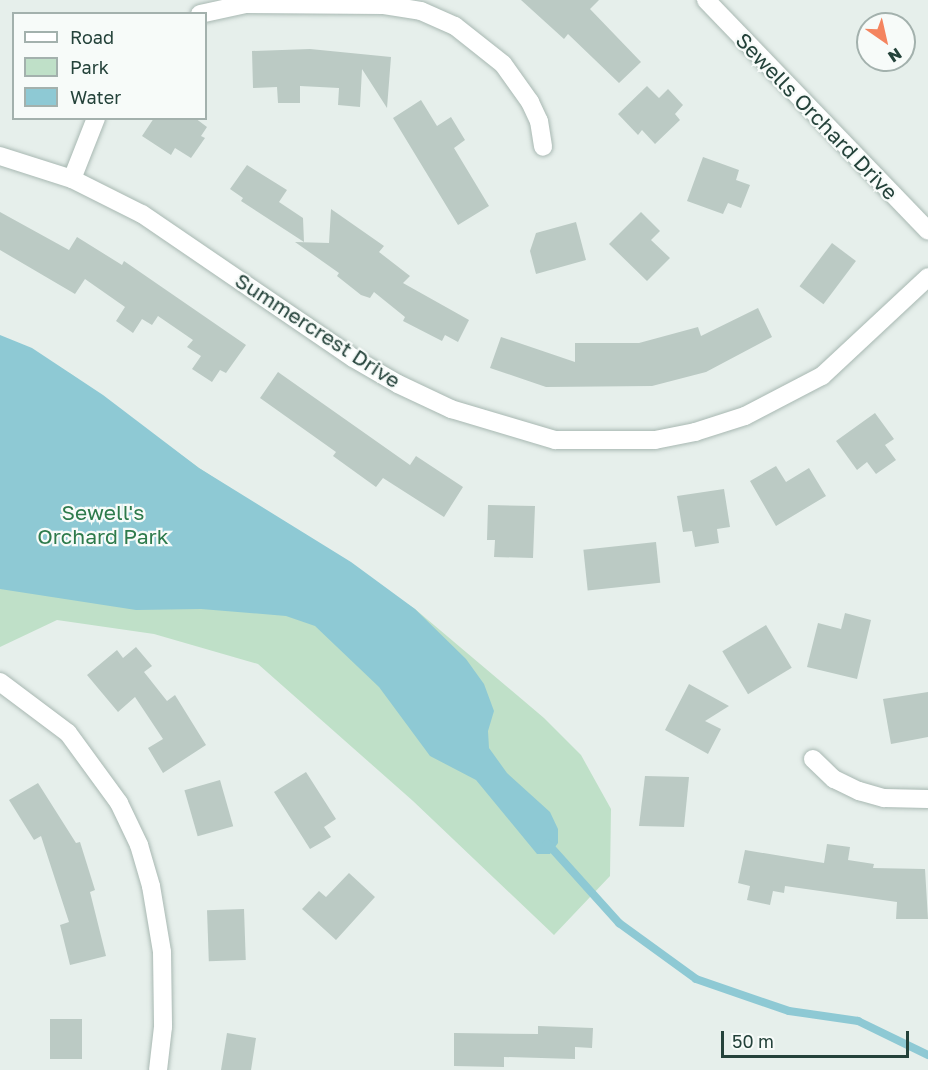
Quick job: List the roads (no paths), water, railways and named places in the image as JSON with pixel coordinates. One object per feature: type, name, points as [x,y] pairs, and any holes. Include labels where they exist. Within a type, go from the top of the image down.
[{"type":"street","name":"Sewells Orchard Drive","points":[[706,0],[928,231]]},
{"type":"street","points":[[207,12],[246,4],[384,5],[421,11],[455,26],[503,64],[530,102],[539,121],[543,147]]},
{"type":"street","points":[[72,179],[95,120]]},
{"type":"street","name":"Summercrest Drive","points":[[0,156],[72,179],[190,244],[353,358],[398,384],[451,410],[555,440],[655,440],[695,432],[745,416],[822,376],[928,277]]},
{"type":"street","points":[[0,682],[68,734],[119,803],[139,844],[151,886],[162,952],[163,1027],[158,1070]]},
{"type":"street","points":[[813,759],[834,779],[859,791],[884,798],[928,800]]},
{"type":"water","name":"Sewell's Orchard Park","points":[[0,335],[32,348],[103,395],[199,468],[351,562],[415,609],[466,659],[484,684],[494,711],[488,731],[489,748],[507,773],[550,812],[558,829],[558,843],[550,854],[537,854],[476,780],[430,756],[379,687],[315,626],[286,616],[201,609],[136,610],[0,589]]},
{"type":"waterway","points":[[547,843],[619,923],[696,979],[789,1011],[858,1021],[928,1055]]}]
